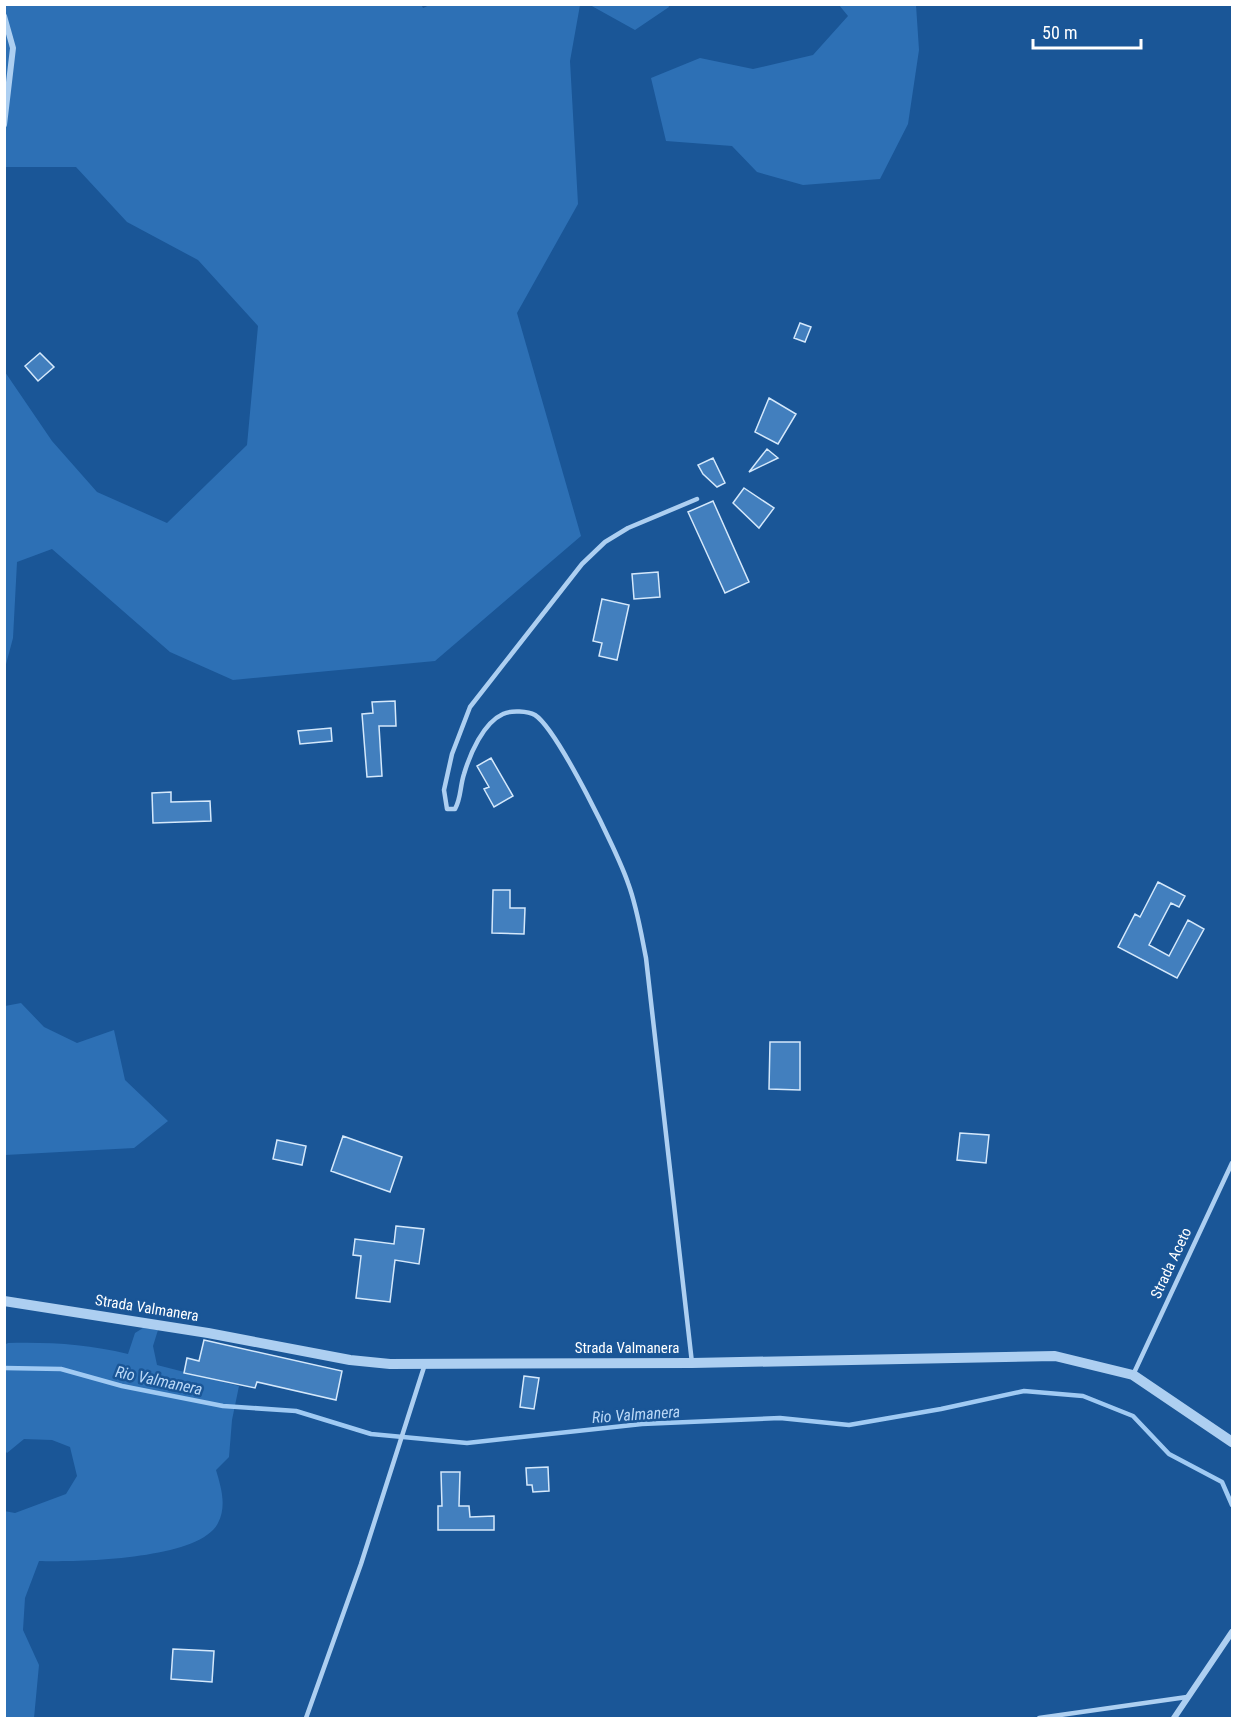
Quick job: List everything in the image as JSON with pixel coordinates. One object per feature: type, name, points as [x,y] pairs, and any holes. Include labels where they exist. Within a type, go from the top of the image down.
[{"type":"street","points":[[4,16],[13,48],[4,125]]},
{"type":"street","name":"Strada Valmanera","points":[[4,1301],[208,1333],[350,1360],[425,1364],[692,1363],[1055,1356],[1133,1375],[1233,1442]]},
{"type":"street","points":[[1174,1719],[1233,1632]]},
{"type":"lane","points":[[692,1363],[646,958],[637,908],[618,858],[573,770],[543,723],[534,714],[519,712],[503,714],[482,734],[464,774],[458,803],[454,809],[447,809],[444,790],[452,754],[470,707],[582,564],[605,542],[627,528],[697,499]]},
{"type":"lane","name":"Strada Aceto","points":[[1133,1375],[1233,1163]]},
{"type":"lane","points":[[306,1719],[405,1430],[425,1364]]},
{"type":"lane","points":[[1039,1719],[1187,1697]]},
{"type":"shaded area","points":[[421,4],[423,8],[432,4],[580,5],[570,61],[578,204],[517,313],[581,536],[435,661],[233,680],[170,652],[52,549],[17,562],[13,638],[5,668],[5,372],[52,441],[97,492],[167,523],[247,445],[258,326],[198,260],[127,222],[76,167],[5,167],[5,5]]},
{"type":"shaded area","points":[[668,4],[669,7],[635,30],[590,5]]},
{"type":"shaded area","points":[[839,5],[916,5],[919,50],[908,124],[880,179],[803,185],[757,172],[732,146],[666,141],[651,78],[700,58],[753,69],[813,55],[848,16]]},
{"type":"shaded area","points":[[21,1003],[44,1027],[77,1043],[114,1030],[125,1080],[168,1121],[134,1148],[5,1155],[5,1006]]},
{"type":"shaded area","points":[[143,1328],[158,1330],[153,1346],[157,1365],[239,1386],[232,1420],[229,1457],[216,1470],[222,1496],[221,1517],[207,1535],[188,1545],[163,1552],[80,1561],[39,1561],[25,1598],[23,1630],[39,1665],[34,1718],[5,1718],[4,1511],[15,1513],[66,1494],[77,1476],[70,1447],[52,1440],[24,1439],[7,1453],[5,1451],[4,1345],[8,1343],[68,1344],[128,1354],[135,1333]]},
{"type":"building","points":[[800,323],[811,327],[805,342],[794,338]]},
{"type":"building","points":[[40,353],[54,367],[38,381],[25,366]]},
{"type":"building","points":[[769,398],[796,414],[778,444],[755,432]]},
{"type":"building","points":[[767,449],[778,458],[749,472]]},
{"type":"building","points":[[713,458],[725,483],[717,487],[703,474],[698,465]]},
{"type":"building","points":[[744,488],[774,508],[759,528],[733,503]]},
{"type":"building","points":[[713,501],[749,582],[725,593],[688,512]]},
{"type":"building","points":[[658,572],[660,597],[634,599],[632,574]]},
{"type":"building","points":[[602,599],[629,605],[617,660],[599,656],[602,643],[593,641]]},
{"type":"building","points":[[395,701],[396,726],[379,726],[382,776],[367,777],[362,714],[373,713],[372,702]]},
{"type":"building","points":[[331,728],[332,741],[300,744],[298,731]]},
{"type":"building","points":[[491,758],[513,796],[494,807],[484,789],[489,787],[477,766]]},
{"type":"building","points":[[171,792],[171,802],[210,801],[211,821],[153,823],[152,793]]},
{"type":"building","points":[[1158,882],[1185,896],[1179,907],[1171,903],[1149,945],[1169,956],[1188,920],[1204,929],[1177,978],[1118,947],[1135,914],[1140,917]]},
{"type":"building","points":[[493,890],[510,890],[510,908],[525,908],[524,934],[492,933]]},
{"type":"building","points":[[770,1042],[800,1042],[800,1090],[769,1089]]},
{"type":"building","points":[[960,1133],[989,1135],[986,1163],[957,1160]]},
{"type":"building","points":[[343,1136],[402,1157],[390,1192],[331,1171]]},
{"type":"building","points":[[277,1140],[306,1146],[302,1165],[273,1159]]},
{"type":"building","points":[[396,1226],[424,1229],[419,1264],[395,1260],[390,1302],[356,1298],[361,1256],[353,1255],[355,1239],[394,1244]]},
{"type":"building","points":[[204,1340],[342,1371],[336,1400],[257,1382],[255,1388],[184,1373],[187,1358],[199,1361]]},
{"type":"building","points":[[524,1376],[539,1378],[534,1409],[520,1407]]},
{"type":"building","points":[[548,1467],[549,1491],[533,1492],[532,1485],[527,1485],[526,1468]]},
{"type":"building","points":[[441,1472],[460,1472],[459,1506],[469,1506],[470,1517],[494,1516],[494,1530],[438,1530],[438,1506],[442,1506]]},
{"type":"building","points":[[173,1649],[214,1651],[212,1682],[171,1679]]},
{"type":"waterway","name":"Rio Valmanera","points":[[4,1368],[61,1369],[122,1386],[223,1406],[296,1411],[371,1434],[467,1443],[642,1424],[780,1418],[849,1425],[941,1409],[1024,1391],[1083,1396],[1133,1416],[1169,1454],[1222,1482],[1232,1505]]}]
